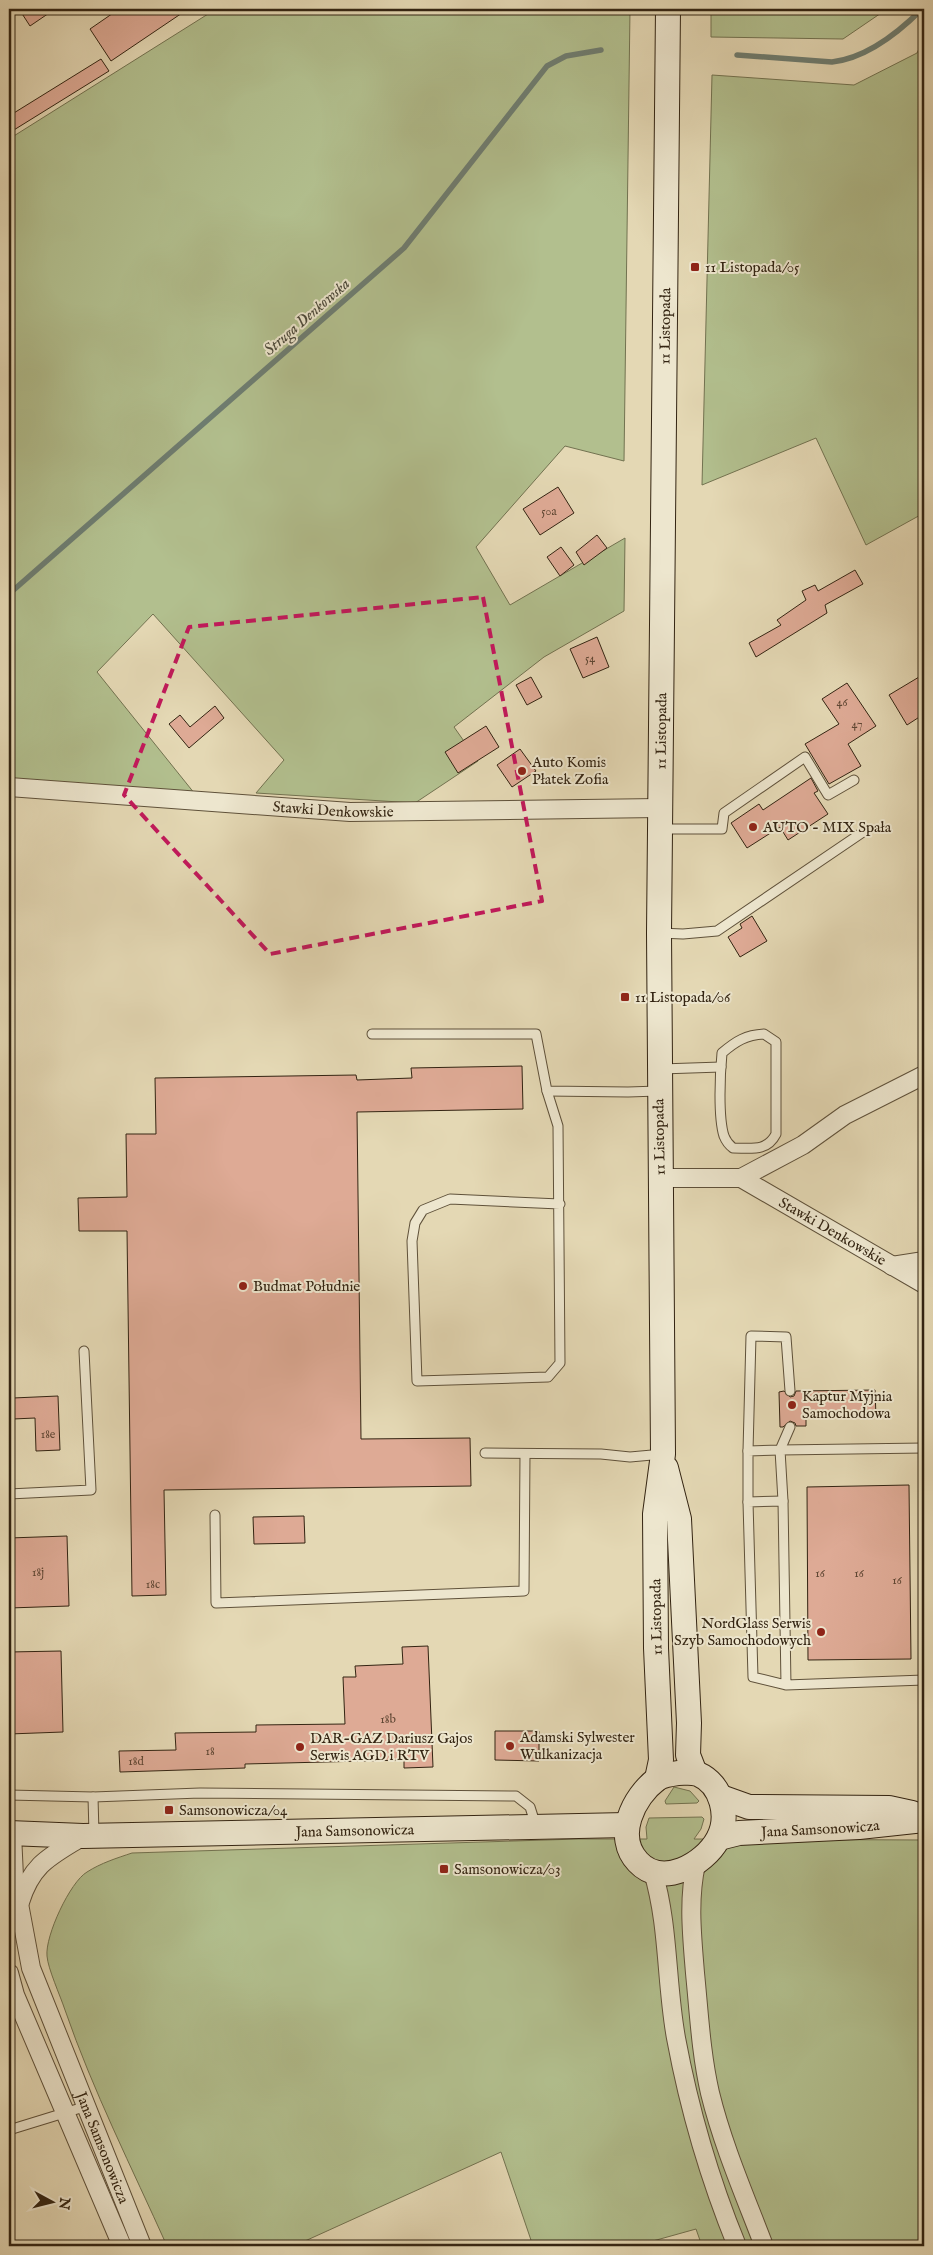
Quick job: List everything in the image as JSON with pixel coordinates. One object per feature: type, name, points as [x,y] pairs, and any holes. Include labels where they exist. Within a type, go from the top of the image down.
[{"type":"street","name":"11 Listopada","points":[[657,1779],[661,1760],[656,1648],[655,1514],[663,1454],[658,933],[668,9]]},
{"type":"street","name":"Stawki Denkowskie","points":[[9,787],[350,812],[659,819]]},
{"type":"street","points":[[660,1178],[741,1178],[802,1145],[845,1115],[924,1075]]},
{"type":"street","name":"Stawki Denkowskie","points":[[741,1178],[924,1284]]},
{"type":"street","points":[[892,1266],[924,1261]]},
{"type":"street","name":"11 Listopada","points":[[663,1454],[679,1520],[689,1723],[688,1755],[695,1773]]},
{"type":"street","points":[[679,1773],[695,1773],[705,1778],[721,1797],[723,1815],[719,1838],[711,1850],[696,1864],[677,1872],[664,1874],[653,1872],[638,1862],[630,1848],[626,1825],[634,1805],[657,1779],[679,1773]]},
{"type":"street","name":"Jana Samsonowicza","points":[[721,1797],[749,1807],[889,1808],[924,1815]]},
{"type":"street","name":"Jana Samsonowicza","points":[[719,1838],[739,1833],[859,1827],[924,1820]]},
{"type":"street","name":"Jana Samsonowicza","points":[[142,2246],[32,1968],[14,1877],[10,1834],[89,1836],[626,1825]]},
{"type":"street","points":[[19,1905],[24,1888],[34,1870],[45,1860],[89,1836]]},
{"type":"street","points":[[696,1864],[690,1889],[691,1923],[700,2032],[710,2092],[728,2152],[764,2246]]},
{"type":"street","points":[[653,1872],[660,1896],[668,1986],[676,2038],[689,2097],[737,2246]]},
{"type":"street","name":"Jana Samsonowicza","points":[[9,1973],[15,1995],[122,2246]]},
{"type":"lane","points":[[659,819],[722,829],[724,814],[805,757],[828,795],[854,780]]},
{"type":"lane","points":[[658,933],[683,934],[717,931],[863,832]]},
{"type":"lane","points":[[372,1034],[536,1034],[547,1091],[558,1126],[560,1204],[560,1363],[548,1377],[417,1381],[412,1241],[415,1223],[423,1210],[450,1199],[560,1204]]},
{"type":"lane","points":[[764,1034],[776,1042],[776,1134],[772,1143],[763,1148],[733,1148],[726,1141],[722,1126],[721,1067],[722,1053],[734,1043],[750,1035],[764,1034]]},
{"type":"lane","points":[[547,1091],[628,1092],[659,1080],[721,1067]]},
{"type":"lane","points":[[790,1391],[786,1337],[751,1336],[748,1502],[753,1676],[786,1685],[924,1680]]},
{"type":"lane","points":[[9,1494],[91,1490],[84,1351]]},
{"type":"lane","points":[[786,1685],[780,1450],[790,1426]]},
{"type":"lane","points":[[748,1451],[924,1448]]},
{"type":"lane","points":[[485,1453],[601,1454],[630,1457],[663,1454]]},
{"type":"lane","points":[[215,1515],[216,1604],[524,1592],[525,1454]]},
{"type":"lane","points":[[748,1502],[782,1501]]},
{"type":"lane","points":[[9,1795],[92,1797],[200,1793],[516,1796],[530,1807],[536,1826]]},
{"type":"lane","points":[[89,1836],[92,1797]]},
{"type":"lane","points":[[9,2130],[87,2106]]},
{"type":"highlighted area","points":[[483,597],[542,901],[270,954],[124,795],[189,627]]},
{"type":"green space","points":[[216,9],[630,9],[624,461],[565,446],[476,547],[510,605],[625,538],[624,611],[544,657],[454,727],[478,761],[415,803],[256,793],[284,760],[153,614],[97,672],[199,799],[9,787],[9,139]]},
{"type":"green space","points":[[711,9],[887,9],[843,39],[711,37]]},
{"type":"green space","points":[[924,39],[924,513],[866,545],[816,438],[702,485],[712,75],[854,85],[917,53]]},
{"type":"green space","points":[[674,1787],[690,1791],[699,1801],[697,1803],[666,1804],[665,1801]]},
{"type":"green space","points":[[702,1817],[704,1819],[701,1829],[694,1839],[924,1840],[924,2246],[702,2246],[696,2229],[635,2246],[533,2246],[501,2152],[294,2246],[167,2246],[88,2070],[54,1982],[48,1961],[47,1947],[54,1923],[73,1887],[87,1872],[103,1863],[132,1853],[578,1839],[647,1839],[646,1827],[649,1818]]},
{"type":"building","points":[[19,9],[55,9],[30,26]]},
{"type":"building","points":[[119,9],[188,9],[111,61],[90,29]]},
{"type":"building","points":[[101,59],[109,71],[9,133],[9,116]]},
{"type":"building","points":[[558,487],[574,513],[540,535],[523,509]]},
{"type":"building","points":[[597,535],[607,548],[584,565],[576,552]]},
{"type":"building","points":[[561,547],[574,565],[560,576],[547,557]]},
{"type":"building","points":[[855,570],[863,584],[825,605],[827,613],[756,657],[749,643],[781,625],[777,620],[806,600],[802,591],[815,585],[818,591]]},
{"type":"building","points":[[597,637],[609,667],[583,678],[570,649]]},
{"type":"building","points":[[924,674],[924,714],[907,725],[889,695]]},
{"type":"building","points":[[531,677],[542,697],[527,705],[516,685]]},
{"type":"building","points":[[847,683],[876,726],[848,744],[861,766],[829,784],[805,744],[839,724],[822,699]]},
{"type":"building","points":[[215,706],[224,718],[189,748],[169,724],[180,715],[190,727]]},
{"type":"building","points":[[486,726],[499,747],[458,773],[445,752]]},
{"type":"building","points":[[520,749],[536,771],[512,787],[497,765]]},
{"type":"building","points":[[811,778],[818,791],[814,793],[828,814],[788,840],[780,827],[747,848],[731,823],[759,804],[763,810]]},
{"type":"building","points":[[752,916],[767,941],[740,957],[728,937],[742,928],[740,924]]},
{"type":"building","name":"Budmat Południe","points":[[522,1066],[523,1109],[357,1112],[361,1439],[470,1438],[471,1486],[164,1490],[166,1595],[132,1596],[127,1231],[79,1231],[78,1198],[127,1197],[126,1134],[156,1134],[155,1078],[356,1075],[357,1080],[412,1078],[411,1068]]},
{"type":"building","points":[[875,1390],[876,1417],[806,1418],[806,1426],[796,1426],[795,1423],[790,1421],[783,1427],[780,1427],[779,1392],[784,1391],[790,1397],[794,1396],[796,1391]]},
{"type":"building","points":[[58,1396],[60,1450],[36,1451],[35,1418],[13,1419],[13,1398]]},
{"type":"building","points":[[909,1485],[911,1659],[808,1660],[807,1487]]},
{"type":"building","points":[[304,1516],[305,1543],[254,1544],[253,1517]]},
{"type":"building","points":[[67,1536],[69,1606],[9,1608],[9,1538]]},
{"type":"building","points":[[428,1646],[433,1767],[404,1768],[404,1760],[245,1764],[245,1768],[120,1772],[119,1751],[176,1750],[175,1733],[256,1732],[256,1725],[345,1724],[343,1677],[356,1677],[355,1666],[403,1664],[402,1647]]},
{"type":"building","points":[[61,1651],[63,1732],[9,1734],[9,1652]]},
{"type":"building","points":[[495,1731],[539,1731],[539,1761],[495,1760]]},
{"type":"waterway","name":"Struga Denkowska","points":[[737,55],[832,62],[845,60],[870,50],[881,43],[903,27],[922,9]]},
{"type":"waterway","name":"Struga Denkowska","points":[[9,594],[404,248],[547,66],[566,56],[601,50]]},
{"type":"place","name":"11 Listopada/05","points":[[695,267]]},
{"type":"place","name":"Auto Komis Płatek Zofia","points":[[522,771]]},
{"type":"place","name":"AUTO - MIX Spała","points":[[753,827]]},
{"type":"place","name":"11 Listopada/06","points":[[625,997]]},
{"type":"place","name":"Budmat Południe","points":[[243,1286]]},
{"type":"place","name":"Kaptur Myjnia Samochodowa","points":[[792,1405]]},
{"type":"place","name":"NordGlass Serwis Szyb Samochodowych","points":[[821,1632]]},
{"type":"place","name":"Adamski Sylwester Wulkanizacja","points":[[510,1746]]},
{"type":"place","name":"DAR-GAZ Dariusz Gajos Serwis AGD i RTV","points":[[300,1747]]},
{"type":"place","name":"Samsonowicza/04","points":[[169,1810]]},
{"type":"place","name":"Samsonowicza/03","points":[[444,1869]]}]
